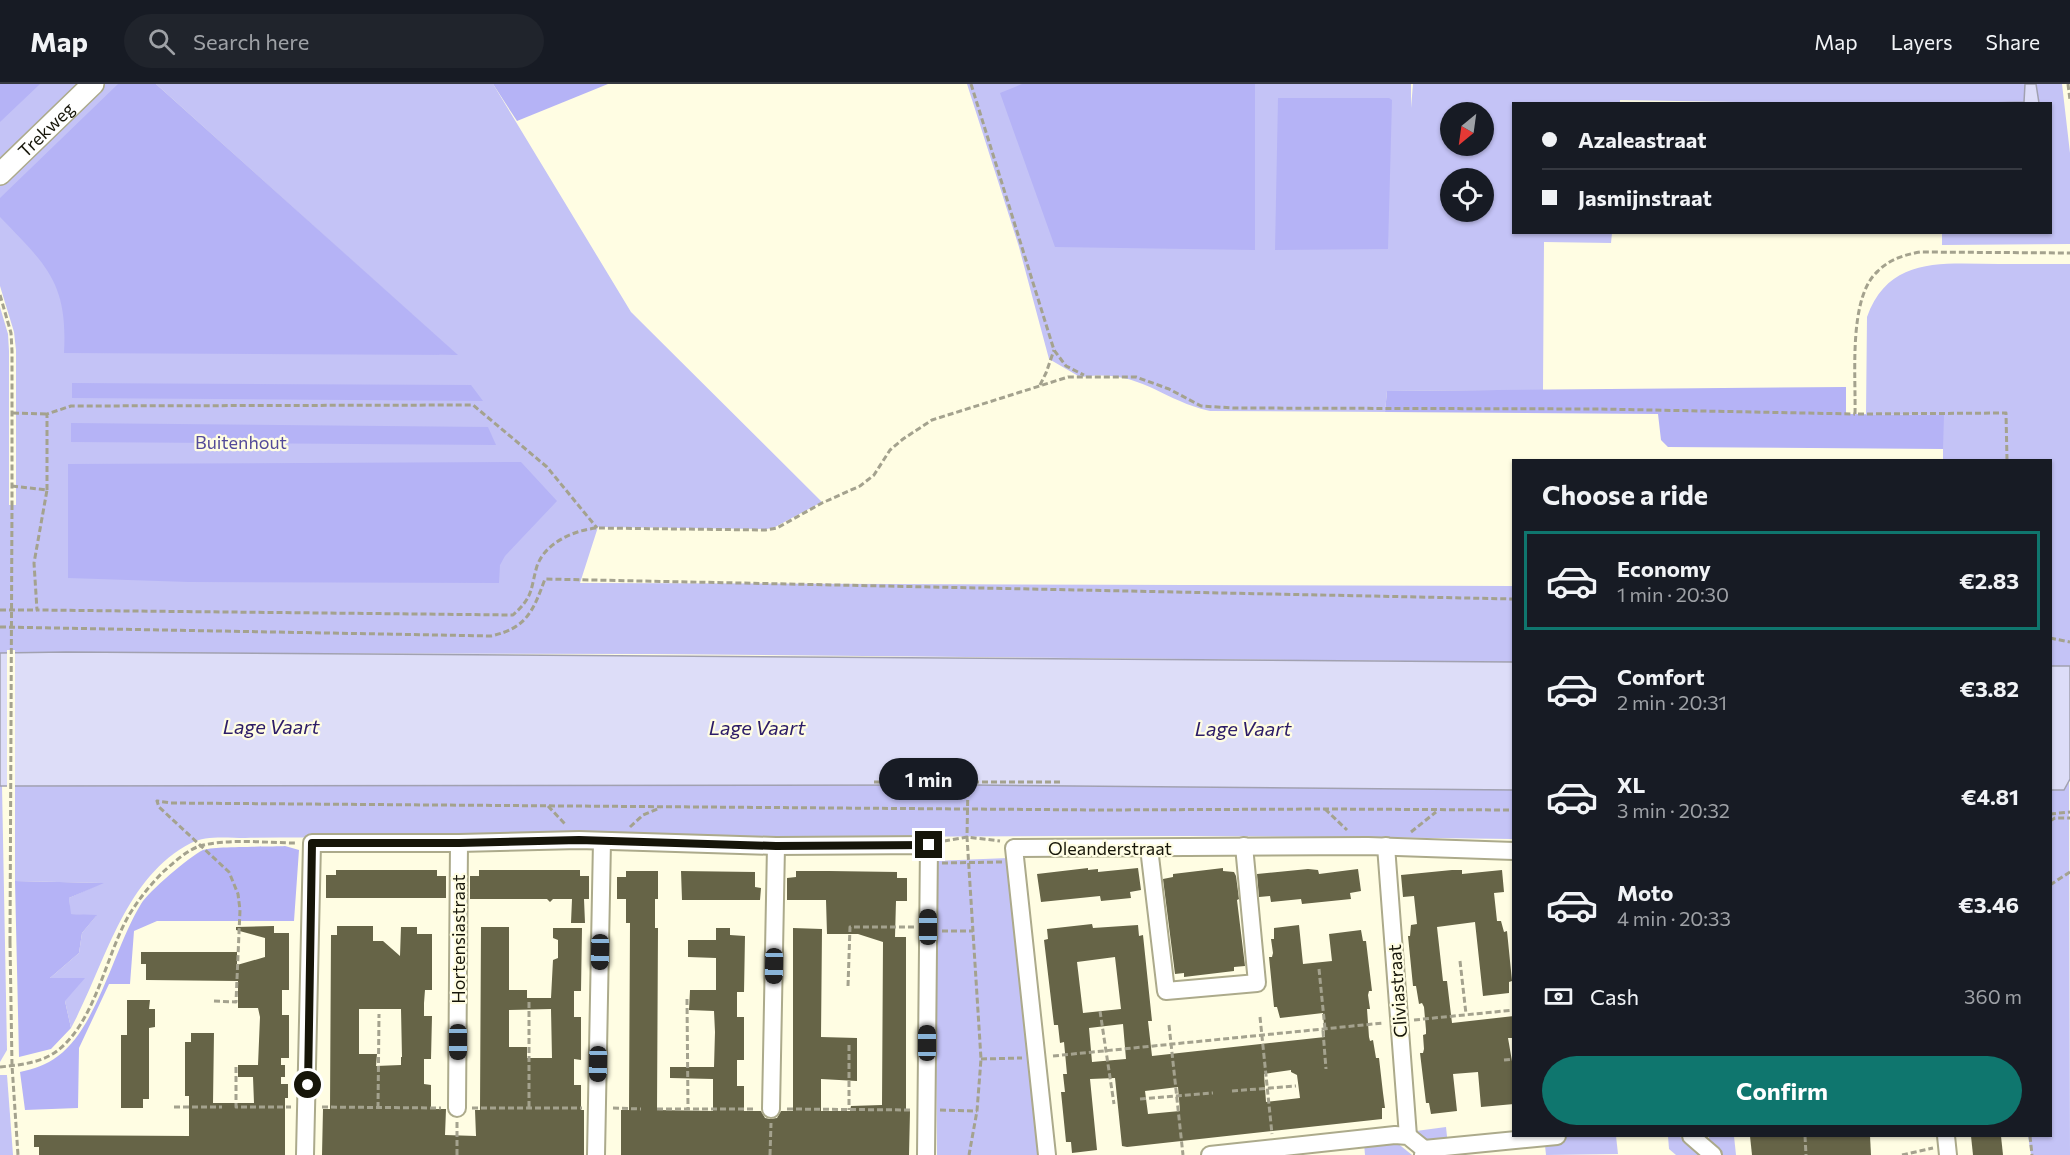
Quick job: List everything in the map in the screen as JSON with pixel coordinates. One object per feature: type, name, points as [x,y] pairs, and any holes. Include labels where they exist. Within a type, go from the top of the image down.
[{"type":"street","name":"Trekweg","points":[[0,174],[93,84]]},
{"type":"street","points":[[596,1155],[602,840]]},
{"type":"street","points":[[305,1155],[308,1107],[312,843],[602,840],[776,846],[929,845],[926,1155]]},
{"type":"street","name":"Hortensiastraat","points":[[458,1108],[459,843]]},
{"type":"street","points":[[771,1109],[776,846]]},
{"type":"street","points":[[1149,848],[1166,991],[1257,983],[1244,846]]},
{"type":"street","name":"Oleanderstraat","points":[[1015,855],[1244,846],[1391,846],[1512,851]]},
{"type":"street","name":"Cliviastraat","points":[[1391,846],[1408,1136]]},
{"type":"street","points":[[1015,855],[1047,1155]]},
{"type":"street","points":[[1210,1155],[1395,1135],[1408,1136],[1423,1152],[1549,1137]]},
{"type":"street","points":[[1695,1137],[1713,1155]]},
{"type":"path","points":[[2068,84],[2070,100]]},
{"type":"path","points":[[973,85],[1053,350],[1066,366],[1087,376]]},
{"type":"path","points":[[1855,414],[1857,319],[1862,295],[1877,271],[1899,256],[1920,252],[2070,253]]},
{"type":"path","points":[[0,296],[11,333],[10,942],[12,1065],[18,1155]]},
{"type":"path","points":[[1039,386],[1046,373],[1053,350]]},
{"type":"path","points":[[0,610],[513,615],[525,604],[531,593],[538,564],[552,546],[582,529],[765,530],[777,528],[822,503],[860,486],[874,475],[890,450],[933,420],[1068,377],[1136,377],[1201,406],[1234,408],[1589,409],[1855,414],[2006,413],[2007,459]]},
{"type":"path","points":[[12,413],[47,414],[71,406],[473,405],[547,466],[597,528]]},
{"type":"path","points":[[37,610],[34,563],[47,490],[47,414]]},
{"type":"path","points":[[12,486],[47,490]]},
{"type":"path","points":[[0,627],[491,636],[507,633],[520,625],[533,611],[545,579],[1512,599]]},
{"type":"path","points":[[525,604],[533,611]]},
{"type":"path","points":[[2052,638],[2070,642]]},
{"type":"path","points":[[874,782],[1060,782]]},
{"type":"path","points":[[968,782],[967,837],[981,1059],[977,1111],[969,1155]]},
{"type":"path","points":[[214,1001],[236,1002],[240,910],[238,894],[229,873],[159,807],[157,801],[171,803],[661,807],[1512,810]]},
{"type":"path","points":[[620,841],[643,815],[661,807]]},
{"type":"path","points":[[1325,808],[1340,824],[1368,846]]},
{"type":"path","points":[[1391,846],[1437,811]]},
{"type":"path","points":[[2052,814],[2070,812]]},
{"type":"path","points":[[2052,820],[2070,818]]},
{"type":"path","points":[[928,864],[969,863],[1015,855],[1006,841],[967,837],[948,839],[929,845]]},
{"type":"path","points":[[0,1067],[36,1061],[56,1052],[75,1033],[129,916],[149,886],[172,864],[199,846],[226,843],[312,843]]},
{"type":"path","points":[[2052,884],[2070,872]]},
{"type":"path","points":[[848,986],[850,927],[973,931]]},
{"type":"path","points":[[1460,962],[1466,1014]]},
{"type":"path","points":[[1319,969],[1325,1029],[1323,1031],[1326,1070]]},
{"type":"path","points":[[687,999],[688,1109]]},
{"type":"path","points":[[528,1002],[529,1108]]},
{"type":"path","points":[[981,1059],[1107,1051],[1512,1010]]},
{"type":"path","points":[[1100,1011],[1114,1104]]},
{"type":"path","points":[[378,1108],[379,1014]]},
{"type":"path","points":[[1260,1017],[1274,1148]]},
{"type":"path","points":[[1169,1025],[1182,1155]]},
{"type":"path","points":[[849,1045],[849,1110]]},
{"type":"path","points":[[1504,1060],[1512,1059]]},
{"type":"path","points":[[236,1067],[236,1107],[641,1109]]},
{"type":"path","points":[[1232,1091],[1296,1086]]},
{"type":"path","points":[[1140,1099],[1213,1093]]},
{"type":"path","points":[[174,1107],[222,1107]]},
{"type":"path","points":[[457,1155],[458,1108]]},
{"type":"path","points":[[657,1109],[977,1111]]},
{"type":"path","points":[[770,1155],[771,1109]]},
{"type":"path","points":[[1805,1137],[1806,1155]]},
{"type":"path","points":[[2030,1137],[2032,1155]]},
{"type":"path","points":[[1902,1155],[1947,1145]]},
{"type":"green space","name":"Buitenhout","points":[[0,84],[144,84],[440,355],[457,355],[156,84],[493,84],[631,312],[822,502],[767,529],[598,527],[580,583],[1512,586],[1512,662],[652,654],[0,653],[0,307],[8,334],[9,351],[9,505],[16,505],[16,350],[14,332],[0,286]]},
{"type":"green space","points":[[0,84],[40,84],[0,122]]},
{"type":"green space","points":[[118,84],[156,84],[458,355],[64,353],[64,329],[58,291],[42,262],[0,217],[0,198]]},
{"type":"green space","points":[[493,84],[608,84],[517,121]]},
{"type":"green space","points":[[967,84],[1411,84],[1411,108],[1413,84],[2025,84],[2025,102],[1620,100],[1620,102],[1512,102],[1512,234],[1612,234],[1611,243],[1544,242],[1543,390],[1387,391],[1385,412],[1210,411],[1192,406],[1134,381],[1101,375],[1080,377],[1049,359],[1019,247]]},
{"type":"green space","points":[[1022,84],[1255,84],[1255,250],[1055,247],[1000,93]]},
{"type":"green space","points":[[2036,84],[2062,84],[2070,153],[2070,244],[1942,245],[1942,234],[2052,234],[2052,102],[2039,102]]},
{"type":"green space","points":[[1278,98],[1389,98],[1392,100],[1388,249],[1275,250]]},
{"type":"green space","points":[[2070,264],[2070,666],[2052,666],[2052,459],[1943,459],[1943,415],[1866,414],[1867,317],[1877,296],[1891,281],[1907,272],[1925,266]]},
{"type":"green space","points":[[72,383],[471,385],[483,401],[72,398]]},
{"type":"green space","points":[[1846,387],[1846,414],[1944,415],[1943,449],[1668,447],[1661,440],[1658,414],[1385,412],[1387,391]]},
{"type":"green space","name":"Buitenhout","points":[[71,423],[488,427],[496,445],[71,442]]},
{"type":"green space","points":[[521,462],[557,501],[505,556],[500,565],[499,583],[189,582],[68,578],[68,464]]},
{"type":"green space","points":[[2069,779],[2070,1155],[2031,1155],[2028,1137],[2052,1137],[2052,790],[2064,790]]},
{"type":"green space","points":[[206,784],[973,785],[1512,790],[1512,839],[1108,836],[210,838],[191,843],[168,858],[148,878],[118,925],[71,1028],[65,1001],[50,978],[79,953],[82,933],[96,916],[70,914],[69,898],[102,883],[15,881],[15,786]]},
{"type":"green space","points":[[0,786],[2,786],[7,1050],[0,1062]]},
{"type":"green space","points":[[285,846],[299,850],[294,921],[157,921],[134,931],[130,984],[109,984],[79,1048],[78,1108],[25,1110],[20,1072],[49,1062],[72,1043],[95,1007],[132,921],[141,904],[152,891],[203,850]]},
{"type":"green space","points":[[1008,858],[1040,1155],[937,1155],[934,861]]},
{"type":"green space","points":[[15,881],[104,883],[69,898],[71,914],[97,915],[82,933],[79,953],[50,978],[85,978],[65,1001],[71,1028],[51,1049],[19,1057]]},
{"type":"green space","points":[[0,1075],[7,1075],[13,1155],[0,1155]]},
{"type":"green space","points":[[1446,1127],[1449,1155],[1430,1155],[1428,1144],[1416,1131]]},
{"type":"green space","points":[[1544,1137],[1616,1137],[1618,1154],[1546,1155]]},
{"type":"green space","points":[[1668,1137],[1680,1137],[1702,1155],[1676,1155],[1669,1149]]},
{"type":"green space","points":[[1709,1137],[1734,1137],[1736,1155],[1719,1155]]},
{"type":"green space","points":[[1396,1142],[1412,1155],[1365,1155],[1364,1143]]},
{"type":"water","points":[[2025,84],[2036,84],[2039,102],[2024,102]]},
{"type":"water","name":"Lage Vaart","points":[[0,653],[1512,662],[1512,790],[973,785],[0,786]]},
{"type":"water","points":[[2052,666],[2070,666],[2070,779],[2064,790],[2052,790]]},
{"type":"pier","points":[[7,650],[15,650],[15,789],[7,789]]},
{"type":"building","points":[[1088,868],[1088,870],[1098,869],[1098,872],[1138,868],[1141,890],[1130,892],[1131,898],[1101,901],[1100,896],[1041,902],[1037,874]]},
{"type":"building","points":[[1223,868],[1223,871],[1234,872],[1236,876],[1245,966],[1234,967],[1234,971],[1184,977],[1184,973],[1175,974],[1163,879],[1173,877],[1173,874]]},
{"type":"building","points":[[1358,869],[1361,891],[1350,893],[1351,899],[1302,904],[1301,899],[1271,902],[1270,896],[1259,897],[1257,874],[1318,870],[1319,874]]},
{"type":"building","points":[[336,870],[437,870],[437,876],[446,876],[446,898],[326,898],[326,875],[336,875]]},
{"type":"building","points":[[479,870],[580,870],[580,876],[589,876],[589,899],[584,899],[585,923],[571,923],[572,899],[553,899],[550,902],[547,899],[470,899],[470,876],[479,876]]},
{"type":"building","points":[[1452,870],[1462,870],[1462,874],[1502,870],[1504,892],[1494,893],[1497,921],[1501,921],[1504,932],[1507,931],[1512,981],[1509,982],[1509,993],[1483,996],[1475,922],[1437,927],[1443,981],[1447,981],[1452,1023],[1512,1016],[1512,1038],[1508,1038],[1512,1061],[1512,1104],[1481,1107],[1478,1072],[1453,1074],[1457,1111],[1431,1114],[1429,1103],[1426,1103],[1420,1053],[1423,1053],[1423,1035],[1426,1034],[1424,1007],[1422,1003],[1419,1004],[1416,986],[1413,986],[1408,936],[1410,936],[1411,925],[1417,924],[1414,896],[1403,897],[1401,875]]},
{"type":"building","points":[[626,871],[658,871],[658,899],[655,899],[655,928],[658,928],[657,1110],[713,1111],[713,1079],[670,1078],[670,1067],[714,1067],[714,1011],[689,1010],[690,990],[716,990],[716,958],[688,957],[688,940],[716,940],[716,928],[730,928],[730,935],[745,936],[744,992],[737,992],[737,1017],[744,1017],[744,1060],[737,1060],[737,1086],[744,1086],[744,1111],[761,1111],[765,1118],[770,1119],[777,1118],[781,1111],[793,1111],[793,928],[822,929],[821,1037],[857,1038],[857,1081],[821,1079],[821,1111],[850,1111],[851,1106],[882,1105],[883,942],[858,934],[827,934],[826,900],[787,900],[787,878],[796,877],[796,871],[829,871],[897,872],[897,878],[907,878],[907,901],[896,901],[895,937],[906,937],[906,1111],[910,1111],[909,1155],[621,1155],[621,1110],[629,1110],[630,923],[626,923],[626,899],[617,899],[617,877],[626,877]]},
{"type":"building","points":[[681,871],[755,872],[755,887],[761,888],[760,900],[682,900]]},
{"type":"building","points":[[1092,924],[1093,928],[1138,925],[1139,936],[1143,935],[1152,1021],[1148,1021],[1152,1056],[1325,1037],[1323,1013],[1280,1018],[1277,1007],[1274,1007],[1269,957],[1272,957],[1273,953],[1271,939],[1274,939],[1274,928],[1299,925],[1303,964],[1332,961],[1329,934],[1361,930],[1363,941],[1366,941],[1372,991],[1369,991],[1368,995],[1370,1009],[1367,1009],[1369,1037],[1370,1041],[1373,1040],[1376,1058],[1379,1058],[1385,1108],[1382,1108],[1382,1119],[1127,1147],[1122,1146],[1115,1078],[1090,1079],[1097,1150],[1072,1153],[1071,1142],[1066,1142],[1061,1092],[1065,1092],[1063,1074],[1067,1074],[1064,1042],[1060,1043],[1058,1025],[1054,1025],[1044,940],[1048,939],[1047,929]],"holes":[[[1115,957],[1121,1009],[1083,1013],[1077,962]],[[1123,1024],[1126,1059],[1092,1062],[1089,1028]],[[1291,1070],[1297,1075],[1300,1098],[1266,1102],[1264,1074]],[[1178,1087],[1180,1111],[1148,1114],[1145,1091]]]},
{"type":"building","points":[[274,926],[274,933],[289,933],[289,990],[282,990],[282,1015],[289,1015],[289,1058],[281,1058],[281,1065],[285,1065],[285,1077],[281,1077],[281,1084],[288,1084],[288,1098],[285,1098],[285,1155],[39,1155],[39,1147],[34,1147],[34,1135],[189,1136],[189,1096],[185,1096],[185,1042],[191,1042],[191,1033],[214,1033],[213,1103],[254,1103],[253,1077],[238,1077],[238,1065],[258,1065],[260,1017],[258,1008],[238,1008],[238,981],[146,980],[146,964],[141,964],[141,952],[237,952],[237,965],[265,957],[265,938],[236,930],[236,927]]},
{"type":"building","points":[[337,926],[373,926],[373,941],[383,941],[400,956],[401,927],[417,927],[417,934],[432,934],[432,990],[425,990],[424,1003],[424,1016],[432,1016],[431,1059],[424,1059],[424,1084],[431,1085],[431,1109],[446,1109],[445,1135],[476,1136],[475,1110],[480,1110],[481,927],[509,927],[509,990],[527,990],[527,998],[551,998],[553,960],[558,958],[558,940],[553,938],[553,928],[582,928],[581,991],[574,991],[574,1017],[581,1017],[581,1060],[574,1059],[574,1085],[581,1085],[581,1110],[584,1110],[584,1155],[322,1155],[323,1109],[330,1109],[331,935],[337,935]],"holes":[[[359,1009],[401,1009],[401,1065],[376,1066],[377,1054],[359,1054]],[[551,1009],[552,1058],[527,1058],[527,1047],[509,1047],[509,1010]]]},
{"type":"building","points":[[127,1000],[150,1000],[149,1009],[155,1009],[155,1027],[149,1028],[149,1099],[143,1099],[143,1108],[121,1108],[121,1035],[127,1035]]},
{"type":"building","points":[[1750,1137],[1870,1137],[1871,1155],[1752,1155]]},
{"type":"building","points":[[1971,1137],[2001,1137],[2003,1155],[1973,1155]]},
{"type":"route","points":[[308,1085],[312,843],[579,840],[776,846],[929,845]]}]
